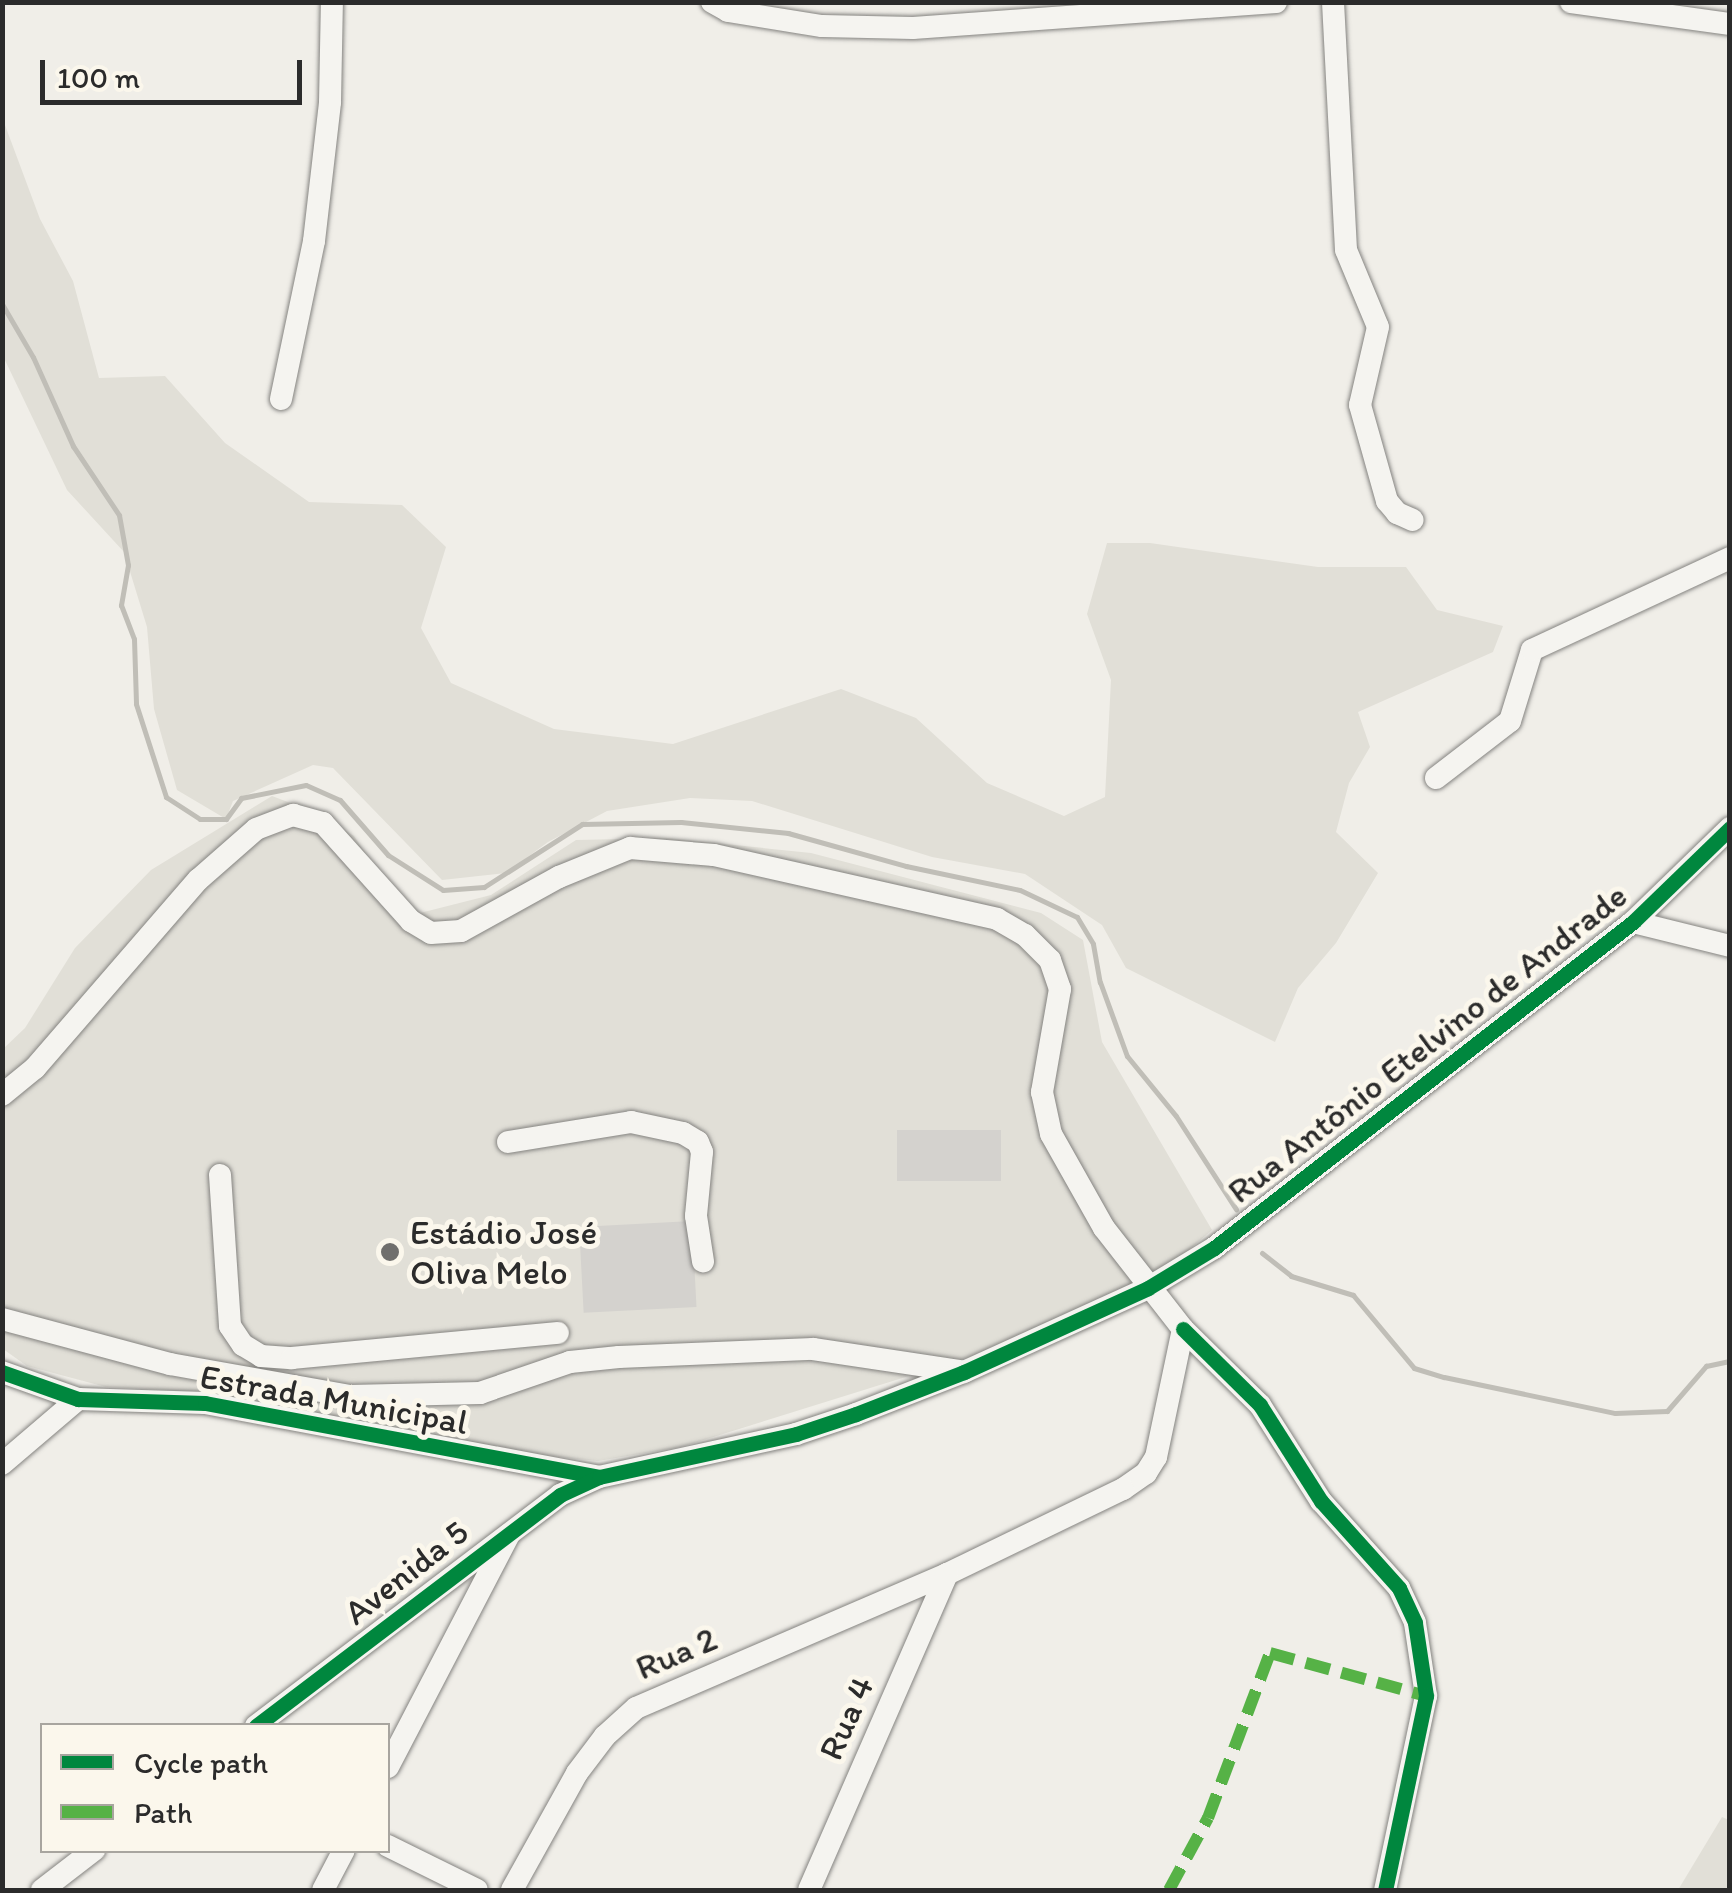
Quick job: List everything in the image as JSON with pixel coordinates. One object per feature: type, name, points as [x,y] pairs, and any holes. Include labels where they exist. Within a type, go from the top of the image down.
[{"type":"street","points":[[281,398],[314,241],[330,102],[332,2]]},
{"type":"street","points":[[712,2],[728,11],[822,26],[913,28],[1276,2]]},
{"type":"street","points":[[1333,2],[1346,250],[1378,327],[1360,405],[1386,501],[1397,513],[1413,520]]},
{"type":"street","points":[[1571,2],[1730,24]]},
{"type":"street","points":[[1436,778],[1510,721],[1532,650],[1730,558]]},
{"type":"street","points":[[2,1095],[35,1068],[198,880],[256,829],[293,815],[323,823],[410,921],[431,933],[461,931],[558,877],[630,848],[714,854],[997,919],[1025,935],[1050,960],[1060,989],[1042,1092],[1051,1134],[1104,1228],[1183,1329],[1260,1405],[1321,1500],[1400,1588],[1415,1623],[1426,1696],[1385,1890]]},
{"type":"street","name":"Rua Antônio Etelvino de Andrade","points":[[599,1477],[796,1434],[964,1372],[1148,1288],[1214,1248],[1633,922],[1730,828]]},
{"type":"street","points":[[1633,922],[1730,946]]},
{"type":"street","points":[[508,1142],[631,1122],[683,1133],[698,1142],[702,1152],[696,1216],[703,1261]]},
{"type":"street","points":[[220,1174],[230,1326],[243,1346],[261,1356],[292,1358],[558,1334]]},
{"type":"street","points":[[2,1318],[152,1360],[350,1396],[480,1393],[570,1362],[735,1352],[813,1349],[964,1372]]},
{"type":"street","name":"Rua 2","points":[[512,1890],[577,1773],[605,1736],[636,1708],[947,1574],[1123,1489],[1146,1473],[1156,1457],[1183,1329]]},
{"type":"street","name":"Estrada Municipal","points":[[2,1372],[78,1399],[204,1403],[599,1477]]},
{"type":"street","points":[[2,1464],[78,1399]]},
{"type":"street","name":"Avenida 5","points":[[260,1723],[513,1528],[560,1495],[599,1477]]},
{"type":"street","points":[[390,1762],[513,1528]]},
{"type":"street","name":"Rua 4","points":[[809,1890],[947,1574]]},
{"type":"street","points":[[390,1847],[477,1890]]},
{"type":"street","points":[[42,1890],[90,1853]]},
{"type":"street","points":[[324,1890],[342,1853]]},
{"type":"shaded area","points":[[2,117],[40,219],[73,281],[99,378],[165,376],[225,443],[309,502],[402,505],[446,547],[421,628],[451,683],[554,729],[673,744],[841,689],[916,718],[987,783],[1064,816],[1105,797],[1111,680],[1087,614],[1107,543],[1150,543],[1318,567],[1406,567],[1437,610],[1503,626],[1493,652],[1358,712],[1370,747],[1349,783],[1336,832],[1378,873],[1336,943],[1298,988],[1275,1042],[1126,968],[1102,925],[1025,874],[932,857],[752,801],[690,798],[607,811],[548,842],[506,873],[442,880],[333,768],[313,765],[233,801],[226,819],[177,790],[154,709],[147,627],[124,552],[67,490],[3,356]]},
{"type":"shaded area","points":[[272,796],[317,813],[354,836],[384,881],[420,913],[491,895],[576,840],[667,838],[811,853],[1041,913],[1083,940],[1102,1042],[1212,1230],[1150,1283],[973,1356],[681,1447],[598,1461],[527,1454],[171,1390],[106,1387],[27,1366],[3,1349],[3,1049],[25,1028],[75,948],[151,870]]},
{"type":"shaded area","points":[[1722,1817],[1729,1820],[1729,1890],[1678,1890]]},
{"type":"building","points":[[897,1130],[1001,1130],[1001,1181],[897,1181]]},
{"type":"building","points":[[692,1221],[697,1307],[584,1313],[579,1227]]},
{"type":"waterway","points":[[2,304],[33,357],[73,446],[119,515],[128,565],[121,605],[134,639],[136,704],[166,797],[200,819],[226,819],[241,798],[306,785],[340,800],[388,855],[443,890],[484,887],[582,824],[681,822],[788,833],[906,866],[1020,890],[1077,917],[1093,944],[1100,982],[1127,1056],[1176,1116],[1236,1209]]},
{"type":"waterway","points":[[1262,1253],[1291,1276],[1353,1295],[1414,1368],[1444,1377],[1615,1413],[1667,1411],[1706,1366],[1730,1361]]},
{"type":"marked path","points":[[1169,1890],[1208,1818],[1270,1653],[1426,1696]]},
{"type":"cycle path","points":[[260,1723],[560,1495],[599,1477],[796,1434],[856,1414],[964,1372],[1148,1288],[1214,1248],[1633,922],[1730,828]]},
{"type":"cycle path","points":[[1183,1329],[1260,1405],[1321,1501],[1399,1588],[1415,1623],[1426,1696],[1385,1890]]},
{"type":"cycle path","points":[[2,1372],[78,1399],[205,1403],[599,1477]]},
{"type":"place","name":"Estádio José Oliva Melo","points":[[390,1252]]}]
